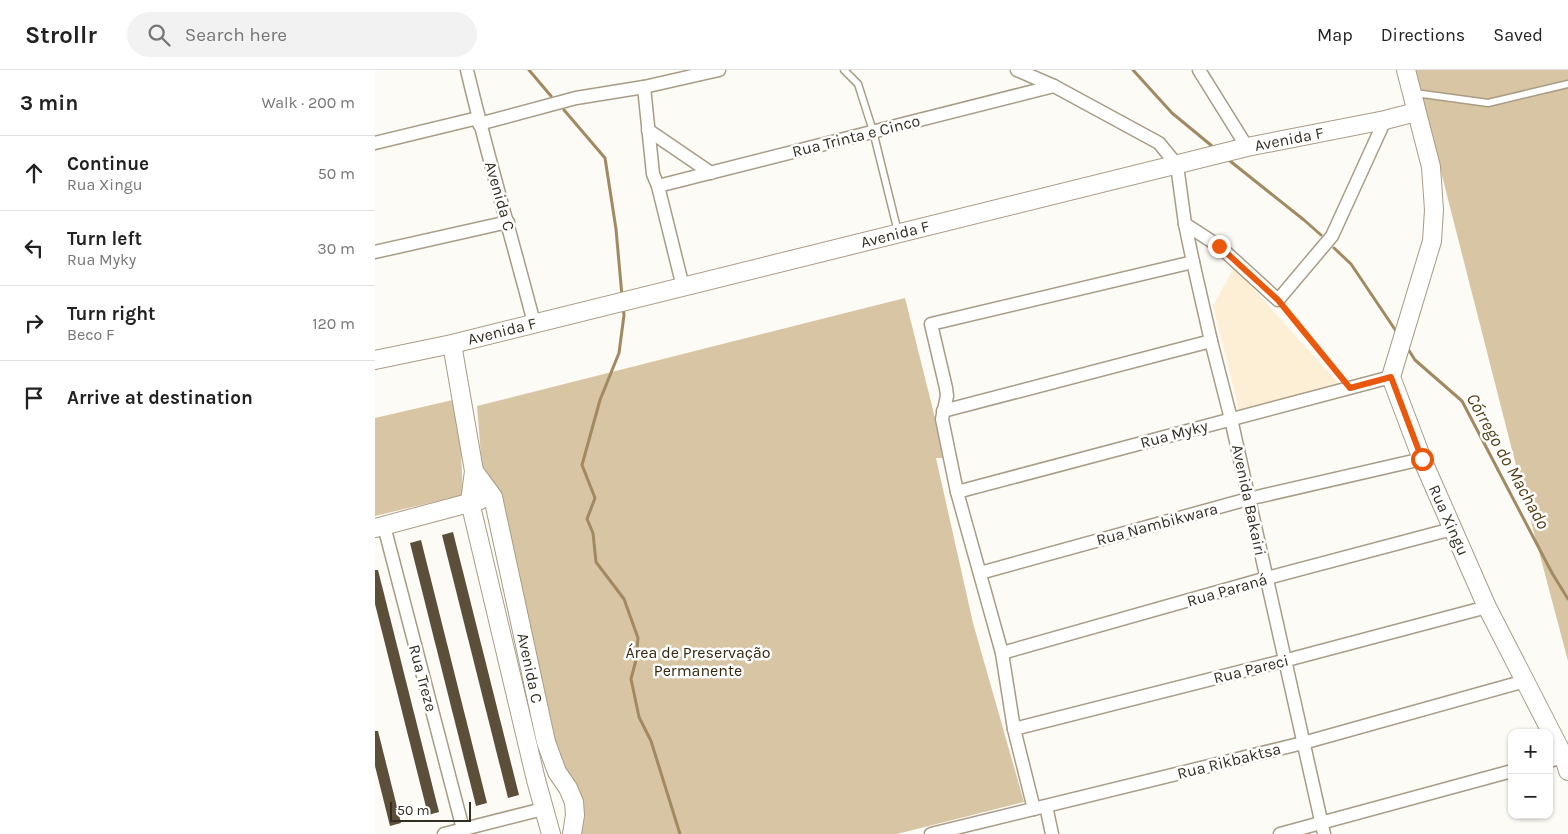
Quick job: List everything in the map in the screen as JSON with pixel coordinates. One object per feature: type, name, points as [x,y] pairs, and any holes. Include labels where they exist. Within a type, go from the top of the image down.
[{"type":"street","name":"Avenida C","points":[[467,70],[534,323]]},
{"type":"street","points":[[375,143],[576,98],[644,87],[719,70]]},
{"type":"street","points":[[1017,70],[1054,86],[1159,143],[1177,165]]},
{"type":"street","points":[[1199,70],[1247,147]]},
{"type":"street","points":[[1391,377],[1433,241],[1434,210],[1431,167],[1406,70]]},
{"type":"street","name":"Rua Trinta e Cinco","points":[[658,186],[1054,86]]},
{"type":"street","points":[[644,87],[653,174],[658,186],[683,287]]},
{"type":"street","name":"Avenida F","points":[[375,360],[451,344],[623,302],[1247,147],[1385,120],[1416,112]]},
{"type":"street","points":[[1185,224],[1219,246],[1278,300],[1333,236],[1385,120]]},
{"type":"street","points":[[648,130],[711,172]]},
{"type":"street","name":"Avenida Bakairi","points":[[1177,165],[1185,224],[1193,262],[1287,660],[1303,743],[1323,829]]},
{"type":"street","points":[[375,252],[508,222]]},
{"type":"street","points":[[1052,834],[1040,808],[1014,729],[1002,654],[957,492],[944,432],[943,411],[947,396],[946,388],[931,324],[1193,262]]},
{"type":"street","points":[[943,411],[1211,341]]},
{"type":"street","points":[[451,344],[474,471],[470,502]]},
{"type":"street","name":"Rua Myky","points":[[957,492],[1391,377]]},
{"type":"street","name":"Rua Xingu","points":[[1391,377],[1422,459],[1487,607],[1525,681],[1560,763]]},
{"type":"street","name":"Rua Nambikwara","points":[[980,573],[1248,498],[1422,459]]},
{"type":"street","points":[[379,527],[493,497],[474,471]]},
{"type":"street","name":"Avenida C","points":[[493,497],[546,742],[557,772],[574,802],[573,827]]},
{"type":"street","name":"Avenida C","points":[[470,502],[545,816]]},
{"type":"street","name":"Rua Treze","points":[[379,527],[463,829]]},
{"type":"street","name":"Rua Paraná","points":[[1002,654],[1267,578],[1453,529]]},
{"type":"street","name":"Rua Pareci","points":[[1014,729],[1487,607]]},
{"type":"street","name":"Rua Rikbaktsa","points":[[931,834],[1303,743],[1525,681]]},
{"type":"street","points":[[1281,834],[1323,829],[1508,772]]},
{"type":"street","points":[[564,782],[557,782],[546,786],[545,816],[554,829],[564,830],[573,827]]},
{"type":"street","points":[[444,834],[463,829],[545,816]]},
{"type":"lane","points":[[844,70],[858,84],[873,131],[898,233]]},
{"type":"lane","points":[[1411,92],[1488,103],[1568,84]]},
{"type":"path","points":[[1278,300],[1350,388]]},
{"type":"shaded area","points":[[1234,267],[1341,386],[1240,413],[1213,306]]},
{"type":"green space","points":[[1415,70],[1568,70],[1568,661],[1511,446]]},
{"type":"green space","name":"Área de Preservação Permanente","points":[[905,298],[945,458],[936,458],[973,623],[1024,802],[897,834],[581,834],[583,798],[559,762],[482,468],[477,406]]},
{"type":"green space","points":[[457,399],[463,495],[375,516],[375,418]]},
{"type":"building","points":[[453,532],[519,795],[508,798],[442,535]]},
{"type":"building","points":[[421,540],[487,803],[476,806],[410,543]]},
{"type":"building","points":[[375,570],[378,570],[439,812],[428,815],[375,604]]},
{"type":"building","points":[[375,731],[378,731],[401,823],[390,826],[375,766]]},
{"type":"waterway","points":[[529,70],[551,96]]},
{"type":"waterway","name":"Córrego do Machado","points":[[1133,70],[1172,113],[1212,146]]},
{"type":"waterway","points":[[564,110],[605,158],[616,229],[622,296]]},
{"type":"waterway","name":"Córrego do Machado","points":[[1230,161],[1321,235]]},
{"type":"waterway","name":"Córrego do Machado","points":[[1334,248],[1351,264],[1396,331]]},
{"type":"waterway","points":[[623,307],[624,315],[619,353],[600,400],[582,465],[595,498],[587,519],[593,533],[596,562],[624,599],[638,638],[636,660],[631,679],[639,717],[651,741],[680,834]]},
{"type":"waterway","name":"Córrego do Machado","points":[[1408,349],[1415,360],[1462,401],[1552,573],[1568,599]]},
{"type":"route","points":[[1219,246],[1278,300],[1350,388],[1391,377],[1422,459]]}]
